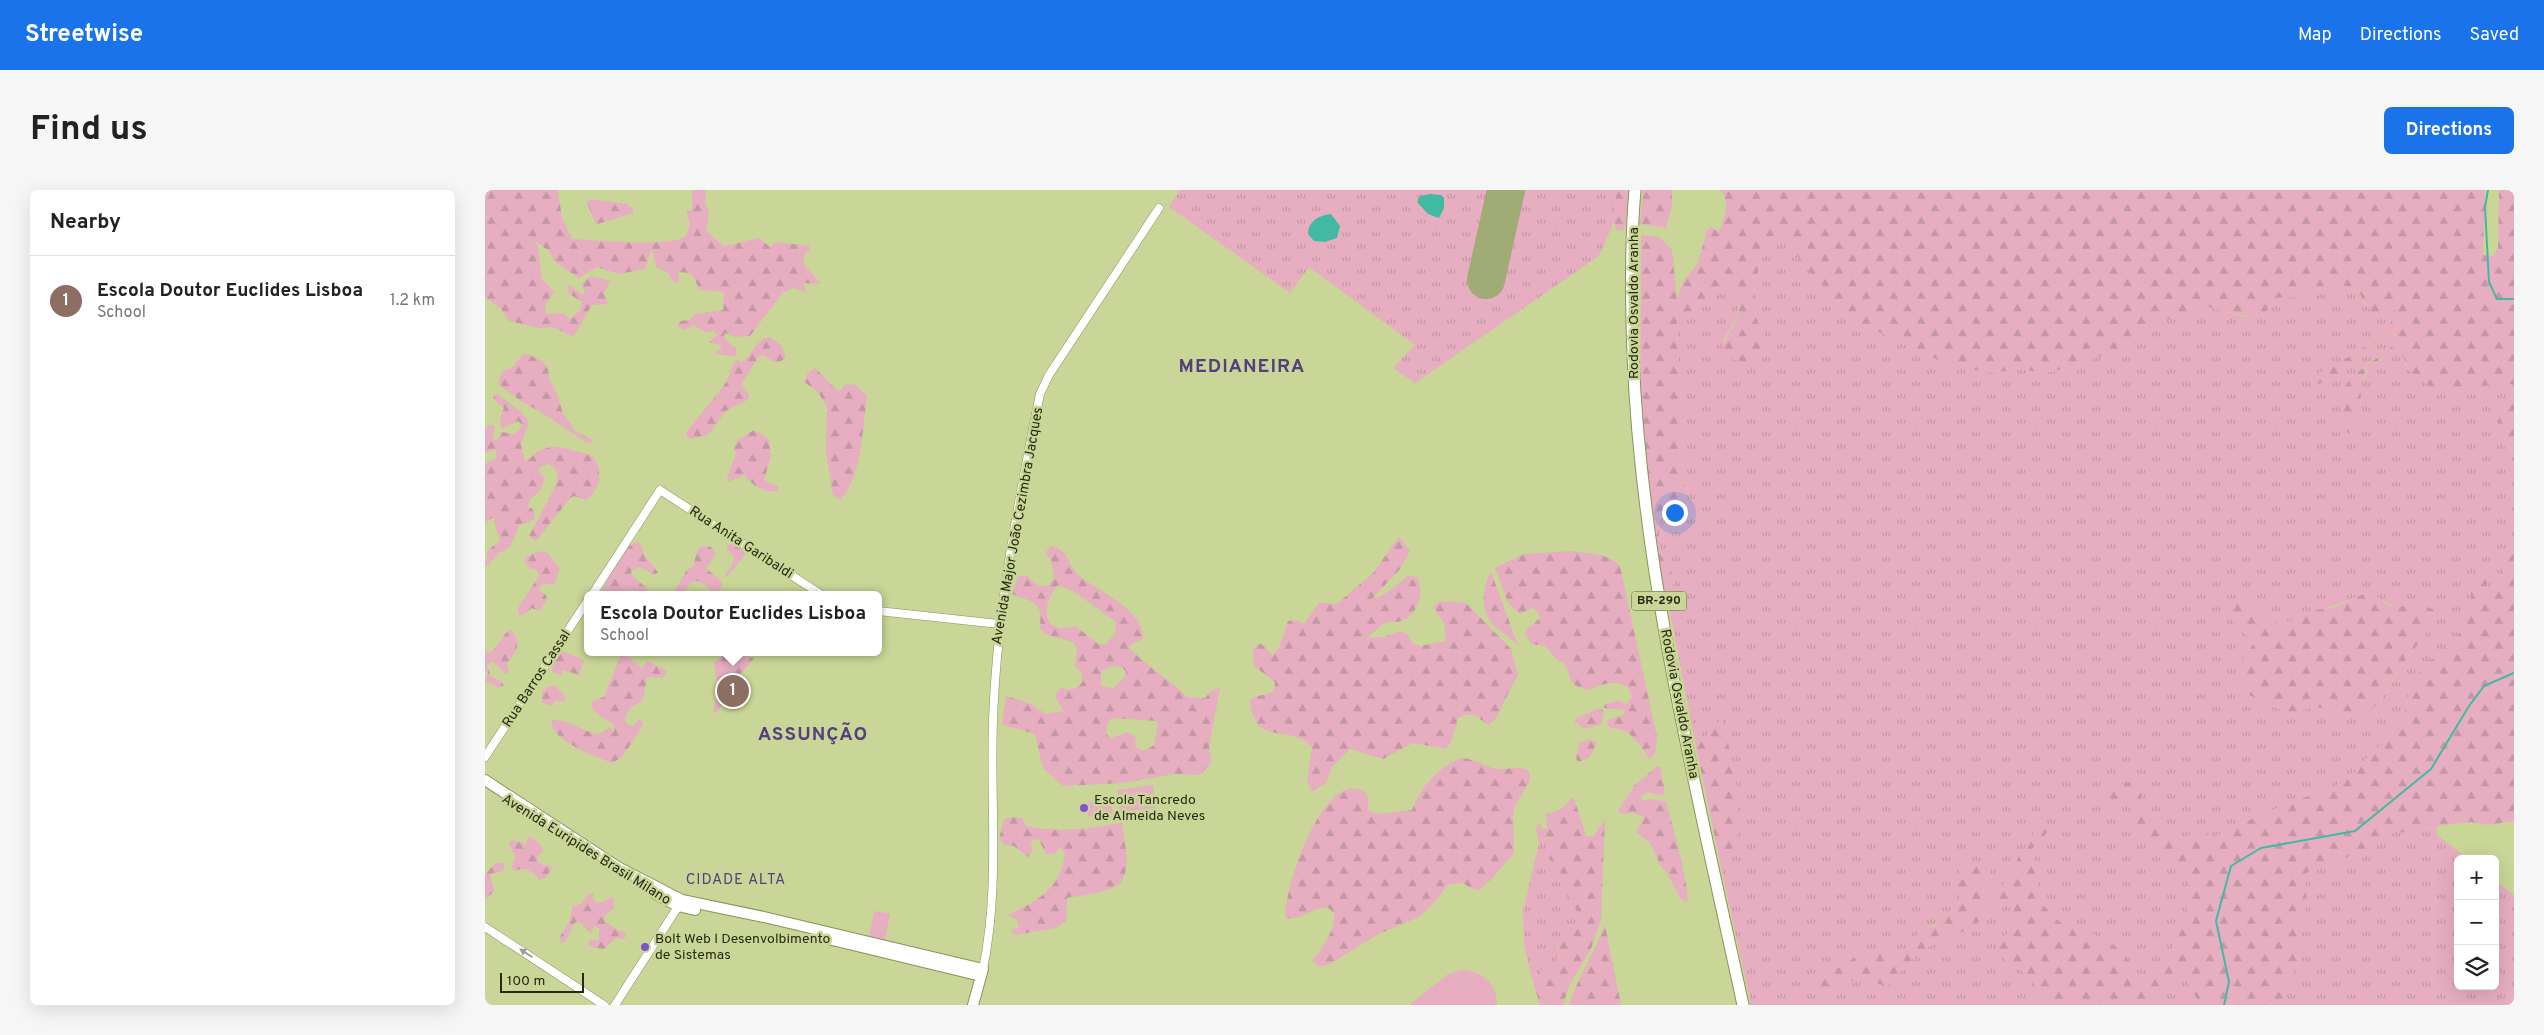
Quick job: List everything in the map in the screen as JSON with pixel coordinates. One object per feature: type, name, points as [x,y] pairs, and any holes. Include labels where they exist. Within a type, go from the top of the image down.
[{"type":"highway","name":"Rodovia Osvaldo Aranha","points":[[1635,190],[1631,313],[1635,398],[1643,490],[1657,593],[1743,1005]]},
{"type":"main road","name":"Avenida Euripides Brasil Milano","points":[[485,780],[514,802],[617,869],[680,903],[763,920],[982,973]]},
{"type":"main road","name":"Avenida Euripides Brasil Milano","points":[[485,788],[514,802]]},
{"type":"main road","points":[[973,1005],[982,973]]},
{"type":"street","name":"Avenida Major João Cezimbra Jacques","points":[[982,973],[989,939],[992,894],[993,720],[999,624],[1040,394],[1049,375],[1159,208]]},
{"type":"street","name":"Rua Anita Garibaldi","points":[[595,591],[660,490],[816,591]]},
{"type":"street","name":"Rua Barros Cassal","points":[[485,757],[584,606]]},
{"type":"street","points":[[882,611],[999,624]]},
{"type":"street","points":[[615,1005],[680,903]]},
{"type":"street","points":[[485,926],[604,1005]]},
{"type":"green space","points":[[485,190],[558,190],[562,218],[572,239],[614,242],[664,242],[686,236],[690,224],[686,211],[692,210],[692,190],[706,190],[705,202],[709,212],[706,231],[724,246],[759,238],[770,247],[776,242],[809,246],[811,251],[805,253],[803,263],[821,284],[803,283],[806,293],[794,288],[783,292],[750,336],[735,337],[725,333],[724,337],[736,349],[735,356],[715,354],[721,345],[708,342],[718,335],[713,331],[705,332],[694,325],[684,330],[677,326],[680,321],[689,320],[695,314],[723,310],[724,292],[700,290],[691,273],[678,272],[679,282],[674,283],[667,272],[656,267],[652,248],[645,269],[619,274],[597,267],[579,278],[555,262],[549,251],[535,241],[538,247],[542,279],[554,292],[545,305],[546,314],[563,313],[570,319],[580,310],[582,302],[568,293],[569,284],[582,295],[585,291],[581,284],[591,276],[611,281],[604,292],[608,304],[592,305],[573,337],[553,327],[540,328],[509,321],[501,309],[485,297]]},
{"type":"green space","points":[[1180,190],[1616,190],[1614,222],[1599,256],[1415,383],[1393,368],[1415,345],[1309,267],[1290,293],[1169,207]]},
{"type":"green space","points":[[1616,190],[1629,190],[1625,229],[1617,231],[1614,222]]},
{"type":"green space","points":[[1643,190],[1672,190],[1672,205],[1666,228],[1640,224]]},
{"type":"green space","points":[[1720,190],[2484,190],[2484,255],[2493,256],[2498,248],[2499,190],[2514,190],[2514,384],[2486,385],[2450,393],[2435,391],[2408,369],[2403,356],[2397,350],[2373,364],[2363,376],[2356,421],[2353,431],[2348,434],[2342,405],[2342,395],[2346,385],[2361,369],[2389,349],[2398,337],[2394,334],[2389,334],[2329,381],[2314,385],[2310,380],[2313,376],[2370,343],[2389,325],[2397,314],[2396,309],[2382,314],[2372,313],[2359,293],[2347,286],[2313,290],[2294,297],[2275,298],[2265,313],[2251,316],[2202,305],[2180,317],[2138,326],[2129,347],[2125,350],[2075,363],[2076,366],[2044,373],[2020,369],[1991,373],[1954,366],[1856,321],[1809,272],[1780,232],[1772,236],[1765,243],[1753,301],[1756,316],[1768,349],[1763,357],[1741,362],[1732,358],[1723,350],[1736,320],[1739,304],[1737,297],[1725,287],[1716,287],[1686,318],[1681,320],[1677,318],[1685,494],[1668,504],[1660,518],[1659,535],[1662,554],[1674,577],[1670,613],[1665,604],[1648,488],[1640,385],[1641,235],[1659,237],[1672,250],[1677,300],[1683,281],[1698,263],[1707,230],[1711,227],[1719,232],[1726,205],[1724,194]]},
{"type":"green space","points":[[590,199],[627,204],[633,209],[633,213],[598,224],[595,222],[587,203]]},
{"type":"green space","points":[[1780,232],[1856,321],[1931,357],[1991,372],[2020,369],[2044,373],[2076,366],[2074,364],[2081,361],[2129,347],[2138,326],[2180,317],[2202,305],[2245,317],[2263,314],[2275,298],[2294,297],[2313,290],[2347,286],[2359,293],[2366,306],[2382,314],[2396,309],[2397,314],[2386,330],[2354,354],[2329,381],[2389,334],[2398,337],[2393,346],[2366,365],[2345,386],[2353,431],[2361,402],[2360,384],[2364,376],[2371,366],[2397,350],[2403,356],[2406,366],[2435,391],[2450,393],[2486,385],[2514,384],[2514,402],[2502,410],[2509,450],[2514,450],[2514,550],[2487,602],[2471,588],[2471,606],[2464,627],[2448,648],[2427,663],[2411,687],[2404,714],[2388,739],[2365,760],[2356,772],[2326,793],[2305,797],[2258,816],[2219,835],[2203,839],[2200,829],[2186,837],[2176,838],[2156,823],[2143,808],[2140,789],[2106,799],[2121,799],[2133,809],[2134,823],[2179,867],[2188,879],[2191,890],[2191,900],[2173,932],[2173,960],[2154,980],[2139,990],[2097,936],[2063,925],[2039,901],[2032,849],[2053,825],[2017,860],[2011,876],[1998,890],[1982,895],[1993,864],[1960,903],[1941,920],[1918,933],[1910,949],[1893,954],[1877,949],[1859,955],[1827,975],[1810,980],[1822,993],[1839,984],[1854,980],[1869,981],[1887,987],[1914,957],[1924,950],[1946,937],[1973,930],[1992,901],[2011,900],[2014,917],[2007,934],[2006,962],[2021,970],[2054,1005],[1751,1005],[1721,867],[1736,841],[1721,719],[1696,747],[1670,613],[1672,605],[1659,538],[1662,513],[1668,504],[1685,494],[1677,317],[1686,318],[1716,287],[1723,287],[1731,291],[1739,302],[1736,316],[1723,342],[1768,349],[1756,316],[1753,301],[1765,243]],"holes":[[[2366,593],[2400,608],[2426,606],[2421,641],[2404,662],[2382,699],[2363,716],[2354,718],[2322,708],[2305,708],[2289,713],[2274,706],[2254,643],[2230,618],[2243,601],[2263,618],[2280,625]]]},
{"type":"green space","points":[[770,337],[781,345],[786,357],[778,362],[772,361],[764,355],[759,356],[741,385],[749,395],[749,399],[726,411],[708,435],[691,439],[687,437],[686,433],[726,382],[736,360],[740,359],[741,363],[757,344]]},
{"type":"green space","points":[[523,354],[528,354],[543,362],[548,369],[550,382],[555,389],[563,413],[575,431],[594,440],[590,443],[586,442],[522,402],[498,384],[502,371],[512,368]]},
{"type":"green space","points":[[815,368],[839,392],[845,385],[854,384],[867,395],[863,436],[857,465],[853,479],[840,500],[833,495],[826,452],[827,407],[818,392],[804,382],[807,374]]},
{"type":"green space","points":[[497,394],[520,411],[529,421],[521,445],[525,461],[547,448],[566,448],[591,455],[598,466],[599,479],[598,485],[591,496],[586,500],[574,496],[570,498],[538,539],[534,540],[529,536],[556,485],[558,477],[555,468],[548,464],[540,467],[539,472],[545,478],[540,491],[530,499],[528,507],[533,509],[535,517],[529,523],[520,524],[510,547],[499,553],[485,568],[488,550],[499,542],[500,538],[496,530],[494,517],[485,522],[485,464],[496,458],[496,449],[485,453],[485,428],[492,424],[495,427],[493,439],[497,440],[502,432],[515,434],[521,428],[521,424],[518,421],[502,429],[500,421],[504,408],[494,400],[493,397]]},
{"type":"green space","points":[[2514,402],[2514,450],[2508,449],[2501,442],[2499,436],[2499,413]]},
{"type":"green space","points":[[754,430],[769,439],[771,456],[764,480],[779,487],[777,491],[767,491],[759,488],[744,475],[729,482],[727,478],[736,453],[733,449],[739,439]]},
{"type":"green space","points":[[1399,537],[1410,551],[1400,569],[1371,600],[1386,593],[1408,576],[1417,577],[1420,596],[1416,608],[1407,618],[1399,622],[1386,623],[1367,638],[1384,637],[1400,631],[1408,635],[1412,643],[1420,646],[1446,641],[1444,623],[1434,608],[1439,601],[1466,603],[1511,649],[1518,674],[1495,720],[1488,725],[1481,719],[1471,715],[1458,718],[1451,742],[1446,749],[1413,743],[1383,759],[1350,749],[1332,767],[1326,783],[1312,792],[1307,782],[1312,747],[1292,736],[1265,730],[1258,725],[1253,715],[1250,700],[1274,691],[1275,682],[1254,666],[1253,649],[1260,643],[1273,655],[1279,648],[1288,621],[1297,620],[1304,624],[1319,603],[1337,604],[1373,573]]},
{"type":"green space","points":[[637,542],[641,543],[644,555],[658,572],[655,575],[640,567],[632,570],[631,574],[648,591],[603,591],[615,564],[631,545]]},
{"type":"green space","points":[[731,544],[739,547],[746,554],[727,577],[725,574],[732,565],[734,557],[727,549],[727,545]]},
{"type":"green space","points":[[702,546],[711,547],[716,554],[706,568],[722,582],[720,590],[712,591],[703,583],[696,581],[686,591],[674,591],[686,571],[693,566],[698,549]]},
{"type":"green space","points":[[1051,546],[1062,551],[1076,573],[1129,611],[1142,629],[1143,639],[1128,646],[1187,697],[1205,698],[1211,691],[1220,688],[1209,746],[1211,763],[1200,775],[1174,774],[1123,783],[1063,786],[1043,768],[1035,734],[1002,725],[1006,696],[1031,704],[1046,714],[1063,711],[1055,696],[1060,688],[1073,689],[1083,681],[1081,672],[1075,667],[1077,649],[1073,642],[1047,635],[1040,629],[1040,613],[1036,605],[1027,599],[1012,594],[1018,577],[1026,575],[1039,586],[1048,586],[1054,578],[1051,560],[1045,553]],"holes":[[[1058,585],[1073,591],[1116,622],[1115,634],[1106,644],[1098,644],[1077,627],[1061,628],[1049,622],[1047,616],[1048,603]],[[1113,666],[1123,668],[1126,672],[1124,678],[1113,688],[1101,686],[1101,671]],[[1112,718],[1156,721],[1158,724],[1154,745],[1145,750],[1140,750],[1135,747],[1136,738],[1128,732],[1111,738],[1107,735]]]},
{"type":"green space","points":[[2514,550],[2514,821],[2488,825],[2471,822],[2437,826],[2412,833],[2395,832],[2365,850],[2304,874],[2307,901],[2297,966],[2284,989],[2283,998],[2287,1005],[2200,1005],[2180,968],[2157,990],[2145,1005],[2054,1005],[2021,970],[2006,962],[1996,948],[2011,926],[2013,914],[2010,900],[1992,901],[1973,930],[1946,937],[1924,950],[1887,987],[1869,981],[1854,980],[1839,984],[1822,993],[1810,980],[1827,975],[1859,955],[1877,949],[1893,954],[1910,949],[1918,933],[1935,925],[1962,902],[1954,887],[1960,870],[1976,862],[1993,864],[1982,894],[1997,890],[2005,882],[2037,828],[2054,825],[2032,849],[2039,901],[2063,925],[2097,936],[2112,944],[2126,956],[2140,990],[2154,980],[2173,960],[2173,932],[2191,900],[2191,890],[2188,879],[2179,867],[2134,823],[2133,809],[2121,799],[2106,799],[2103,794],[2122,784],[2133,783],[2140,790],[2142,804],[2146,812],[2165,830],[2175,836],[2185,837],[2200,829],[2209,833],[2204,839],[2219,835],[2258,816],[2305,797],[2326,793],[2356,772],[2365,760],[2388,739],[2404,715],[2411,687],[2420,671],[2427,663],[2448,648],[2464,627],[2471,606],[2473,578],[2478,574],[2487,577],[2487,601]]},
{"type":"green space","points":[[539,551],[548,553],[560,569],[554,585],[544,583],[541,585],[539,590],[546,595],[547,599],[539,611],[532,608],[523,615],[519,615],[518,608],[539,576],[536,569],[531,569],[524,561],[526,557]]},
{"type":"green space","points":[[1571,551],[1603,556],[1615,561],[1620,566],[1657,737],[1655,753],[1650,759],[1629,734],[1610,728],[1607,724],[1608,720],[1625,714],[1625,710],[1604,708],[1605,704],[1618,701],[1627,704],[1632,697],[1626,686],[1608,683],[1590,690],[1573,684],[1564,663],[1556,659],[1545,646],[1532,644],[1525,633],[1526,629],[1540,617],[1535,609],[1532,608],[1520,614],[1508,603],[1495,568],[1524,554]]},
{"type":"green space","points":[[1491,572],[1518,645],[1493,624],[1486,613],[1484,592]]},
{"type":"green space","points":[[2366,593],[2375,594],[2389,605],[2419,606],[2434,610],[2431,625],[2423,638],[2404,662],[2381,699],[2369,711],[2362,716],[2352,718],[2322,708],[2288,713],[2248,694],[2241,684],[2238,666],[2254,643],[2230,618],[2234,601],[2243,601],[2263,618],[2280,625],[2315,610],[2333,608]]},
{"type":"green space","points":[[510,630],[516,638],[517,647],[514,655],[507,663],[509,671],[506,674],[493,662],[487,664],[491,677],[501,681],[504,685],[499,688],[485,681],[488,673],[485,669],[485,649],[489,653],[492,651]]},
{"type":"green space","points":[[560,650],[584,660],[579,675],[563,670],[561,675],[552,672],[553,660]]},
{"type":"green space","points":[[620,656],[627,656],[642,668],[647,661],[667,671],[663,678],[647,678],[643,699],[629,711],[625,723],[633,726],[639,720],[643,722],[642,727],[623,756],[613,763],[596,757],[565,741],[557,734],[552,720],[564,721],[599,734],[610,727],[614,733],[614,725],[593,709],[592,701],[604,697]]},
{"type":"green space","points":[[743,656],[754,658],[731,686],[717,713],[713,711],[718,689],[714,663],[721,657]]},
{"type":"green space","points":[[554,685],[565,696],[565,701],[555,701],[551,706],[542,703],[542,692],[547,687]]},
{"type":"green space","points":[[1597,709],[1602,709],[1604,713],[1601,724],[1585,729],[1574,721],[1577,718]]},
{"type":"green space","points":[[1722,718],[1735,778],[1738,825],[1735,843],[1721,867],[1696,747]]},
{"type":"green space","points":[[1589,740],[1597,742],[1590,757],[1579,762],[1576,759],[1580,742]]},
{"type":"green space","points":[[1462,758],[1498,769],[1520,768],[1529,771],[1530,780],[1513,810],[1514,853],[1492,879],[1479,890],[1470,888],[1463,883],[1447,885],[1437,900],[1419,917],[1379,934],[1328,965],[1320,966],[1312,961],[1330,933],[1333,926],[1334,913],[1327,907],[1297,918],[1286,918],[1287,903],[1299,857],[1323,811],[1337,795],[1352,788],[1367,794],[1369,811],[1377,814],[1412,810],[1420,794],[1431,779],[1446,766]]},
{"type":"green space","points":[[1656,767],[1660,767],[1665,792],[1663,796],[1646,792],[1641,797],[1643,801],[1652,799],[1666,802],[1684,871],[1688,897],[1687,903],[1680,898],[1667,873],[1661,867],[1650,843],[1636,832],[1643,820],[1642,816],[1634,813],[1622,814],[1618,811],[1635,785]]},
{"type":"green space","points":[[1153,785],[1155,808],[1120,812],[1117,790]]},
{"type":"green space","points":[[1574,798],[1586,836],[1594,836],[1605,819],[1601,919],[1591,949],[1569,986],[1563,1005],[1540,1005],[1532,978],[1545,968],[1553,970],[1564,931],[1567,926],[1575,925],[1582,920],[1575,908],[1585,894],[1573,900],[1568,896],[1568,890],[1563,885],[1560,870],[1553,865],[1549,858],[1554,849],[1549,844],[1552,837],[1547,837],[1539,843],[1536,829],[1539,823],[1543,829],[1547,828],[1546,813],[1561,809]]},
{"type":"green space","points":[[1111,799],[1113,814],[1088,817],[1086,802]]},
{"type":"green space","points":[[1022,818],[1026,826],[1050,829],[1086,828],[1122,823],[1126,868],[1122,881],[1113,888],[1067,898],[1066,921],[1056,928],[1015,935],[1011,932],[1013,929],[1019,928],[1017,919],[1008,915],[1038,899],[1052,886],[1058,877],[1065,854],[1060,847],[1054,854],[1046,854],[1038,838],[1030,842],[1033,850],[1028,857],[1014,846],[1005,845],[999,839],[1004,819]]},
{"type":"green space","points":[[2437,826],[2437,835],[2463,855],[2454,855],[2454,990],[2499,990],[2499,883],[2514,895],[2514,1005],[2287,1005],[2283,998],[2284,989],[2297,966],[2307,901],[2304,874],[2365,850],[2387,835],[2395,832],[2412,833]]},
{"type":"green space","points":[[1551,836],[1555,849],[1553,865],[1560,870],[1563,885],[1586,894],[1583,919],[1575,925],[1567,926],[1557,947],[1559,955],[1553,970],[1545,968],[1532,978],[1524,945],[1523,911],[1539,843]]},
{"type":"green space","points":[[528,837],[539,843],[542,848],[543,851],[537,857],[539,862],[543,865],[550,865],[552,869],[544,879],[540,880],[526,869],[515,871],[512,868],[515,856],[509,845],[510,841],[514,840],[526,845]]},
{"type":"green space","points":[[495,863],[503,863],[505,867],[503,871],[490,874],[494,891],[485,900],[485,875]]},
{"type":"green space","points":[[590,893],[594,894],[595,902],[604,902],[611,897],[615,900],[613,908],[604,917],[605,921],[619,931],[624,931],[626,935],[624,939],[616,938],[604,949],[591,947],[588,944],[590,940],[599,940],[599,928],[595,926],[591,933],[578,921],[565,942],[561,942],[559,938],[569,923],[573,906],[581,904]]},
{"type":"green space","points":[[874,911],[890,914],[885,940],[869,937]]},
{"type":"green space","points":[[1605,925],[1621,1005],[1569,1005],[1577,985]]},
{"type":"green space","points":[[2180,968],[2200,1005],[2145,1005],[2157,990]]},
{"type":"green space","points":[[1463,970],[1483,976],[1492,985],[1497,1005],[1409,1005],[1448,974]]},
{"type":"water","points":[[1430,194],[1441,195],[1444,198],[1444,208],[1439,218],[1428,214],[1417,202],[1420,196]]},
{"type":"water","points":[[1331,214],[1340,226],[1337,238],[1325,242],[1314,241],[1308,234],[1312,222],[1319,217]]},
{"type":"waterway","points":[[2488,190],[2485,207],[2489,282],[2497,299],[2514,299]]},
{"type":"waterway","points":[[2224,1005],[2229,982],[2216,921],[2231,866],[2261,848],[2355,831],[2431,769],[2469,706],[2484,686],[2514,673]]},
{"type":"runway","points":[[1486,280],[1506,190]]},
{"type":"place","name":"Escola Doutor Euclides Lisboa","points":[[733,691]]},
{"type":"place","name":"Escola Tancredo de Almeida Neves","points":[[1084,808]]},
{"type":"place","name":"Bolt Web l Desenvolbimento de Sistemas","points":[[645,947]]},
{"type":"district","name":"MEDIANEIRA","points":[[1242,367]]},
{"type":"district","name":"ASSUNÇÃO","points":[[813,735]]},
{"type":"district","name":"CIDADE ALTA","points":[[736,880]]}]
